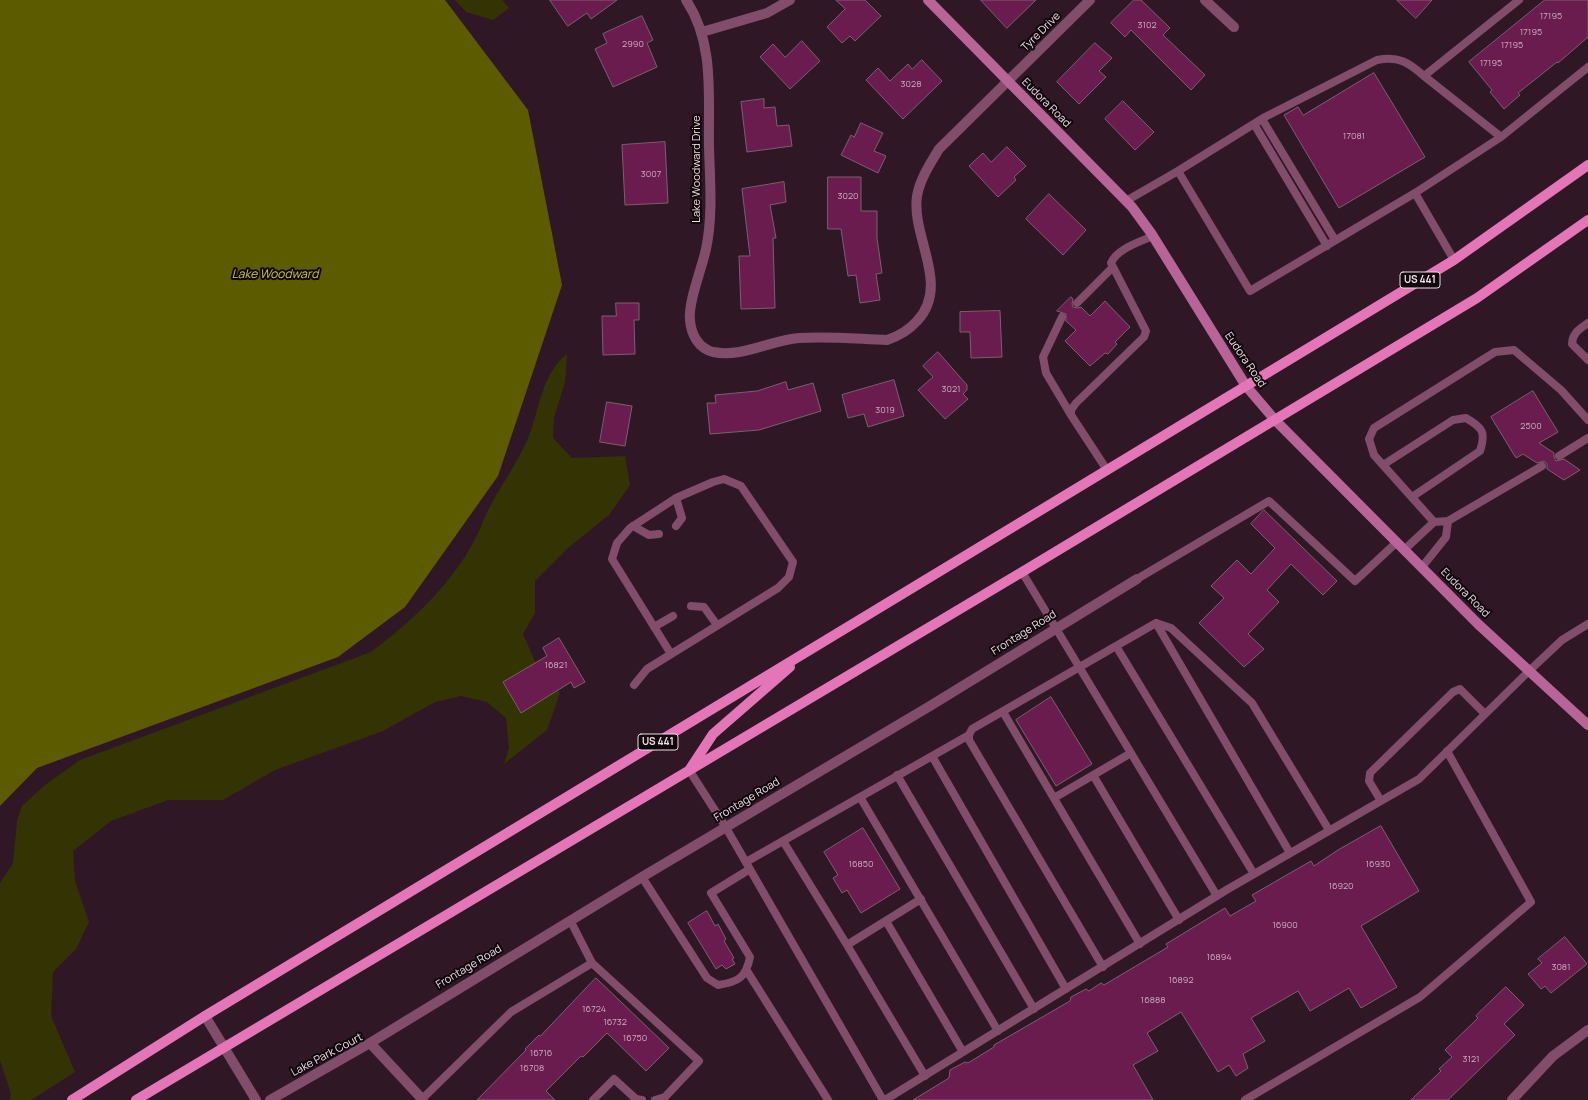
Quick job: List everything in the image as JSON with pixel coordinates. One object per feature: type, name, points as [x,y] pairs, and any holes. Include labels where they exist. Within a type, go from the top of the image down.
[{"type":"main road","name":"US 441","points":[[72,1100],[205,1016],[1454,260],[1588,165]]},
{"type":"main road","points":[[136,1100],[224,1049],[1022,572],[1477,298],[1588,220]]},
{"type":"main road","points":[[689,770],[713,734],[811,649]]},
{"type":"street","name":"Lake Woodward Drive","points":[[686,0],[702,32],[709,82],[712,206],[706,249],[690,318],[692,330],[697,341],[704,348],[713,352],[742,351],[799,338],[887,340],[898,337],[913,326],[927,307],[931,287],[930,269],[917,208],[917,196],[921,182],[939,149],[1009,82]]},
{"type":"street","points":[[702,32],[767,13],[790,0]]},
{"type":"street","name":"Eudora Road","points":[[928,0],[1126,201],[1153,236],[1246,386],[1275,420],[1404,550],[1529,671],[1588,725]]},
{"type":"street","name":"Tyre Drive","points":[[1009,82],[1090,0]]},
{"type":"street","points":[[1205,0],[1234,27]]},
{"type":"street","name":"Frontage Road","points":[[370,1043],[642,876],[930,706],[1137,579]]},
{"type":"street","points":[[205,1016],[256,1100]]},
{"type":"street","points":[[1512,1100],[1553,1056],[1588,1030]]},
{"type":"street","name":"Lake Park Court","points":[[270,1100],[370,1043],[422,1100]]},
{"type":"lane","points":[[1424,76],[1519,0]]},
{"type":"lane","points":[[1126,201],[1264,118],[1377,60],[1389,58],[1407,62],[1501,137]]},
{"type":"lane","points":[[1178,171],[1250,291],[1415,193],[1501,137],[1588,67]]},
{"type":"lane","points":[[1264,118],[1335,240]]},
{"type":"lane","points":[[1254,124],[1327,246]]},
{"type":"lane","points":[[1415,193],[1454,260]]},
{"type":"lane","points":[[1071,415],[1071,410],[1076,403],[1144,337],[1146,331],[1112,268],[1111,263],[1114,256],[1153,236]]},
{"type":"lane","points":[[1077,303],[1112,268]]},
{"type":"lane","points":[[1062,317],[1043,357],[1046,373],[1107,470]]},
{"type":"lane","points":[[1588,323],[1576,332],[1572,338],[1572,344],[1588,360]]},
{"type":"lane","points":[[1434,522],[1374,455],[1369,439],[1374,428],[1495,352],[1514,350],[1561,390],[1588,420]]},
{"type":"lane","points":[[1383,465],[1453,420],[1466,418],[1479,425],[1484,438],[1480,451],[1412,497]]},
{"type":"lane","points":[[1559,456],[1588,438]]},
{"type":"lane","points":[[1404,550],[1434,522],[1448,521],[1542,466]]},
{"type":"lane","points":[[634,685],[647,669],[778,588],[789,577],[793,562],[741,486],[724,479],[676,498],[633,526],[617,543],[612,559],[671,654]]},
{"type":"lane","points":[[676,498],[682,518],[676,526]]},
{"type":"lane","points":[[1137,579],[1269,501],[1355,581],[1397,542]]},
{"type":"lane","points":[[1422,567],[1446,537],[1448,521]]},
{"type":"lane","points":[[633,526],[648,535],[659,534]]},
{"type":"lane","points":[[1022,572],[1217,896]]},
{"type":"lane","points":[[691,606],[704,607],[717,625]]},
{"type":"lane","points":[[654,628],[673,616]]},
{"type":"lane","points":[[1156,623],[1290,853]]},
{"type":"lane","points":[[1103,967],[969,740],[969,735],[972,729],[1156,623],[1171,628],[1252,703],[1329,830]]},
{"type":"lane","points":[[689,770],[725,826],[884,1100],[1217,896],[1419,779],[1562,640],[1588,624]]},
{"type":"lane","points":[[1116,646],[1254,874]]},
{"type":"lane","points":[[1381,801],[1369,781],[1370,773],[1453,692],[1460,689],[1485,714]]},
{"type":"lane","points":[[1003,712],[1140,944]]},
{"type":"lane","points":[[642,876],[707,978],[718,985],[733,983],[747,970],[750,957],[711,893],[783,841],[969,735]]},
{"type":"lane","points":[[1245,1100],[1420,997],[1531,902],[1447,751]]},
{"type":"lane","points":[[1054,798],[1131,753]]},
{"type":"lane","points":[[932,756],[1066,989]]},
{"type":"lane","points":[[898,775],[1034,1008]]},
{"type":"lane","points":[[1093,775],[1179,920]]},
{"type":"lane","points":[[860,797],[998,1031]]},
{"type":"lane","points":[[783,841],[925,1076]]},
{"type":"lane","points":[[847,945],[921,899]]},
{"type":"lane","points":[[570,920],[592,963],[699,1061],[664,1097],[656,1100]]},
{"type":"lane","points":[[886,921],[963,1052]]},
{"type":"lane","points":[[422,1100],[511,1012],[592,963]]},
{"type":"lane","points":[[747,970],[828,1100]]},
{"type":"lane","points":[[593,1100],[614,1079],[636,1099],[642,1100]]},
{"type":"shaded area","points":[[455,0],[502,0],[509,8],[493,20],[466,12]]},
{"type":"shaded area","points":[[567,354],[565,382],[554,418],[553,438],[572,458],[625,456],[630,485],[609,515],[569,547],[535,581],[535,613],[523,634],[537,666],[560,693],[547,730],[504,764],[509,748],[506,718],[487,702],[461,696],[435,702],[383,731],[275,770],[223,800],[168,800],[111,821],[73,851],[75,881],[89,922],[76,949],[53,972],[51,1016],[75,1072],[31,1100],[10,1100],[11,1094],[0,1060],[0,883],[13,863],[17,821],[22,806],[45,785],[80,760],[371,652],[401,628],[415,616],[441,588],[464,557],[476,537],[488,510],[524,447],[550,374],[557,363]]},
{"type":"water","name":"Lake Woodward","points":[[0,0],[445,0],[528,110],[562,285],[498,476],[405,607],[338,657],[37,768],[0,806]]},
{"type":"building","points":[[550,0],[617,0],[591,19],[587,13],[568,26]]},
{"type":"building","points":[[836,0],[865,0],[881,16],[855,41],[850,36],[842,43],[827,27],[845,9]]},
{"type":"building","points":[[981,0],[1036,0],[1007,28]]},
{"type":"building","points":[[1134,0],[1141,0],[1170,28],[1163,35],[1205,75],[1191,90],[1131,30],[1125,37],[1111,23]]},
{"type":"building","points":[[1397,0],[1432,0],[1416,18]]},
{"type":"building","points":[[1545,0],[1588,0],[1588,37],[1558,63],[1557,62],[1518,93],[1520,95],[1504,109],[1490,92],[1492,90],[1469,62]]},
{"type":"building","points":[[642,16],[653,40],[647,43],[657,67],[613,87],[595,49],[607,43],[603,34]]},
{"type":"building","points":[[802,41],[820,61],[790,89],[760,57],[773,44],[785,57]]},
{"type":"building","points":[[1095,43],[1112,58],[1099,71],[1106,77],[1079,104],[1057,82]]},
{"type":"building","points":[[922,60],[942,81],[903,119],[866,80],[878,68],[890,81],[908,64],[912,69]]},
{"type":"building","points":[[1374,73],[1425,157],[1339,208],[1284,115],[1298,107],[1303,115]]},
{"type":"building","points":[[764,99],[764,108],[775,107],[777,126],[789,125],[792,146],[747,152],[741,102]]},
{"type":"building","points":[[1123,101],[1154,132],[1135,150],[1105,119]]},
{"type":"building","points":[[861,123],[883,133],[874,151],[886,156],[878,173],[841,155],[851,135],[854,137]]},
{"type":"building","points":[[665,142],[668,203],[625,205],[622,145]]},
{"type":"building","points":[[1007,147],[1026,166],[1014,177],[1016,180],[998,197],[969,166],[983,153],[991,162]]},
{"type":"building","points":[[828,177],[861,177],[861,211],[877,211],[877,238],[882,273],[876,274],[880,300],[860,303],[856,275],[848,276],[841,229],[828,229]]},
{"type":"building","points":[[784,182],[786,202],[770,205],[776,238],[773,238],[775,308],[741,309],[739,256],[750,256],[742,189]]},
{"type":"building","points":[[1049,194],[1086,230],[1063,255],[1026,219]]},
{"type":"building","points":[[1071,297],[1073,299],[1073,307],[1081,307],[1090,316],[1105,301],[1130,327],[1115,342],[1117,344],[1108,354],[1105,353],[1090,366],[1065,341],[1076,330],[1066,321],[1066,314],[1057,311]]},
{"type":"building","points":[[616,303],[639,303],[639,320],[634,320],[635,354],[603,355],[602,316],[616,316]]},
{"type":"building","points":[[1000,311],[1002,357],[971,358],[970,332],[960,332],[960,312]]},
{"type":"building","points":[[938,352],[967,385],[967,390],[963,394],[968,399],[945,419],[918,390],[933,377],[923,366]]},
{"type":"building","points":[[894,380],[904,416],[868,427],[864,414],[848,418],[842,395]]},
{"type":"building","points":[[786,382],[788,390],[813,383],[821,411],[759,430],[710,434],[707,403],[716,403],[715,395],[757,391]]},
{"type":"building","points":[[1533,391],[1558,432],[1539,443],[1554,453],[1556,461],[1564,459],[1580,470],[1564,480],[1547,469],[1547,464],[1544,461],[1537,463],[1523,454],[1516,458],[1491,417]]},
{"type":"building","points":[[607,402],[632,406],[625,446],[600,442]]},
{"type":"building","points":[[1264,510],[1337,581],[1323,595],[1291,564],[1267,590],[1279,602],[1248,634],[1264,649],[1244,667],[1199,623],[1224,598],[1211,586],[1237,560],[1251,574],[1275,548],[1251,524]]},
{"type":"building","points":[[559,638],[585,682],[574,688],[571,682],[521,713],[503,682],[547,656],[543,648]]},
{"type":"building","points":[[1051,697],[1092,764],[1056,786],[1016,720]]},
{"type":"building","points":[[1381,826],[1419,891],[1361,926],[1397,987],[1361,1008],[1349,988],[1310,1011],[1298,991],[1251,1018],[1265,1041],[1243,1054],[1248,1068],[1236,1076],[1229,1065],[1218,1072],[1181,1012],[1147,1033],[1158,1051],[1133,1065],[1153,1100],[913,1100],[949,1078],[950,1070],[965,1062],[968,1063],[994,1047],[994,1045],[1070,1001],[1071,997],[1086,989],[1089,991],[1101,983],[1104,985],[1168,947],[1166,944],[1225,908],[1230,916],[1256,901],[1252,895],[1311,861],[1314,866],[1338,850]]},
{"type":"building","points":[[863,828],[900,889],[861,913],[847,890],[842,893],[833,878],[838,875],[824,852]]},
{"type":"building","points":[[707,911],[715,926],[718,924],[726,939],[724,941],[734,958],[732,959],[735,964],[726,969],[722,965],[716,969],[688,923]]},
{"type":"building","points":[[1565,937],[1587,964],[1551,993],[1545,986],[1541,989],[1528,974],[1542,963],[1538,959]]},
{"type":"building","points":[[596,978],[669,1048],[646,1071],[607,1033],[583,1057],[581,1056],[546,1091],[555,1100],[477,1100],[526,1050],[525,1049],[539,1035],[540,1036]]},
{"type":"building","points":[[1506,987],[1524,1005],[1504,1024],[1515,1035],[1448,1100],[1411,1100],[1441,1071],[1439,1069],[1452,1057],[1445,1050],[1478,1018],[1476,1016]]}]
